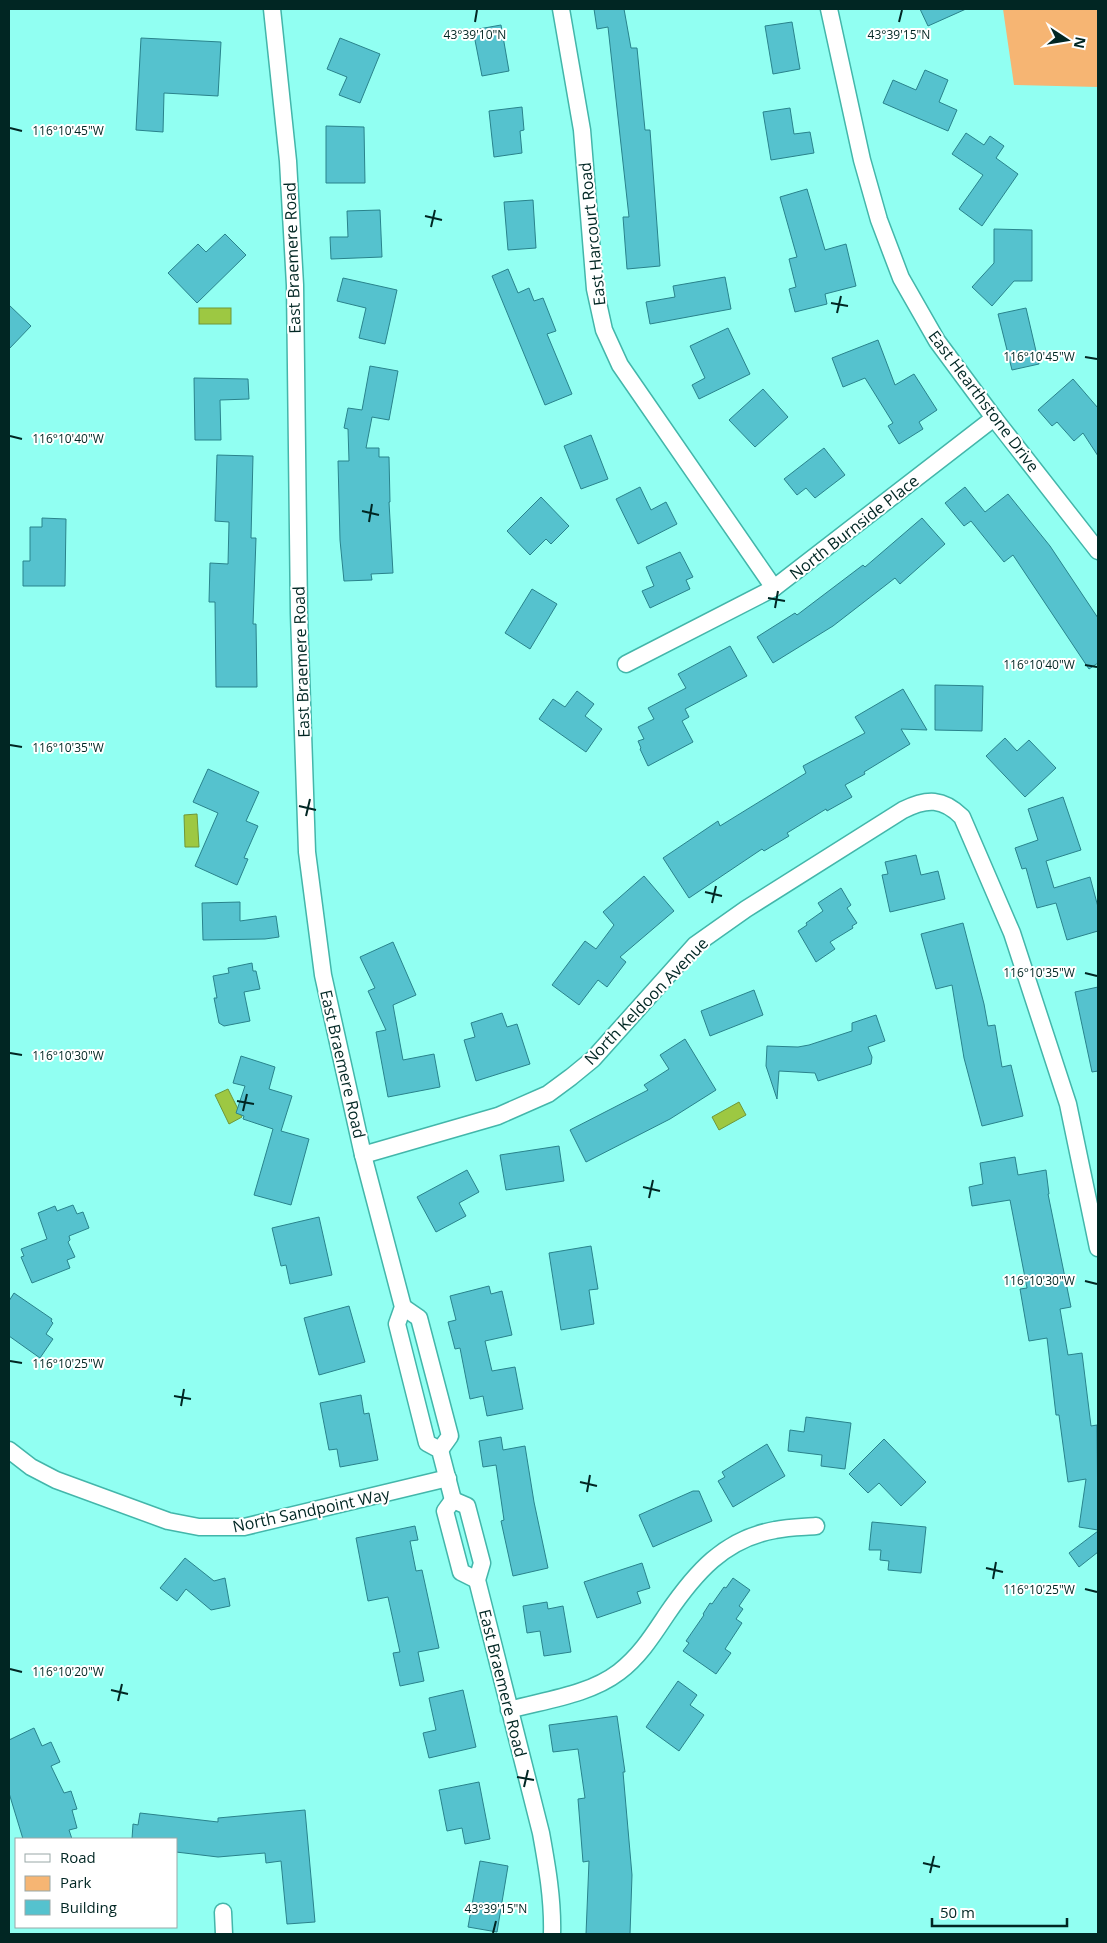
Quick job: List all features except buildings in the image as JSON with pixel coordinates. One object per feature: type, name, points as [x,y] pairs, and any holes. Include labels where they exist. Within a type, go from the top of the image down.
[{"type":"street","name":"East Braemere Road","points":[[272,9],[288,161],[295,285],[299,614],[307,852],[323,975],[363,1155],[403,1306],[397,1324],[428,1443],[440,1450],[454,1500],[468,1506],[482,1563],[477,1580],[541,1833],[549,1874],[552,1934]]},
{"type":"street","name":"East Harcourt Road","points":[[561,9],[582,130],[595,289],[604,330],[620,365],[774,588]]},
{"type":"street","name":"East Hearthstone Drive","points":[[829,9],[862,160],[879,220],[901,278],[937,341],[994,418],[1098,550]]},
{"type":"street","name":"North Burnside Place","points":[[626,664],[774,588],[994,418]]},
{"type":"street","name":"North Keldoon Avenue","points":[[363,1155],[498,1116],[548,1094],[593,1059],[695,944],[746,909],[903,810],[919,802],[939,802],[952,807],[962,817],[1012,932],[1068,1104],[1098,1248]]},
{"type":"street","points":[[403,1306],[420,1318],[450,1436],[440,1450]]},
{"type":"street","name":"North Sandpoint Way","points":[[9,1450],[31,1466],[56,1480],[168,1521],[199,1527],[244,1527],[448,1478]]},
{"type":"street","points":[[454,1500],[445,1511],[461,1572],[477,1580]]},
{"type":"street","points":[[509,1710],[581,1691],[601,1684],[619,1673],[649,1641],[686,1585],[717,1555],[755,1535],[774,1530],[816,1526]]},
{"type":"street","points":[[224,1912],[224,1934]]},
{"type":"green space","points":[[1003,9],[1098,9],[1098,87],[1014,85]]},
{"type":"shaded area","points":[[199,308],[231,308],[231,324],[199,324]]},
{"type":"shaded area","points":[[197,814],[199,847],[185,847],[184,815]]},
{"type":"shaded area","points":[[228,1089],[242,1117],[229,1124],[215,1095]]},
{"type":"shaded area","points":[[739,1102],[746,1115],[719,1130],[712,1117]]}]
